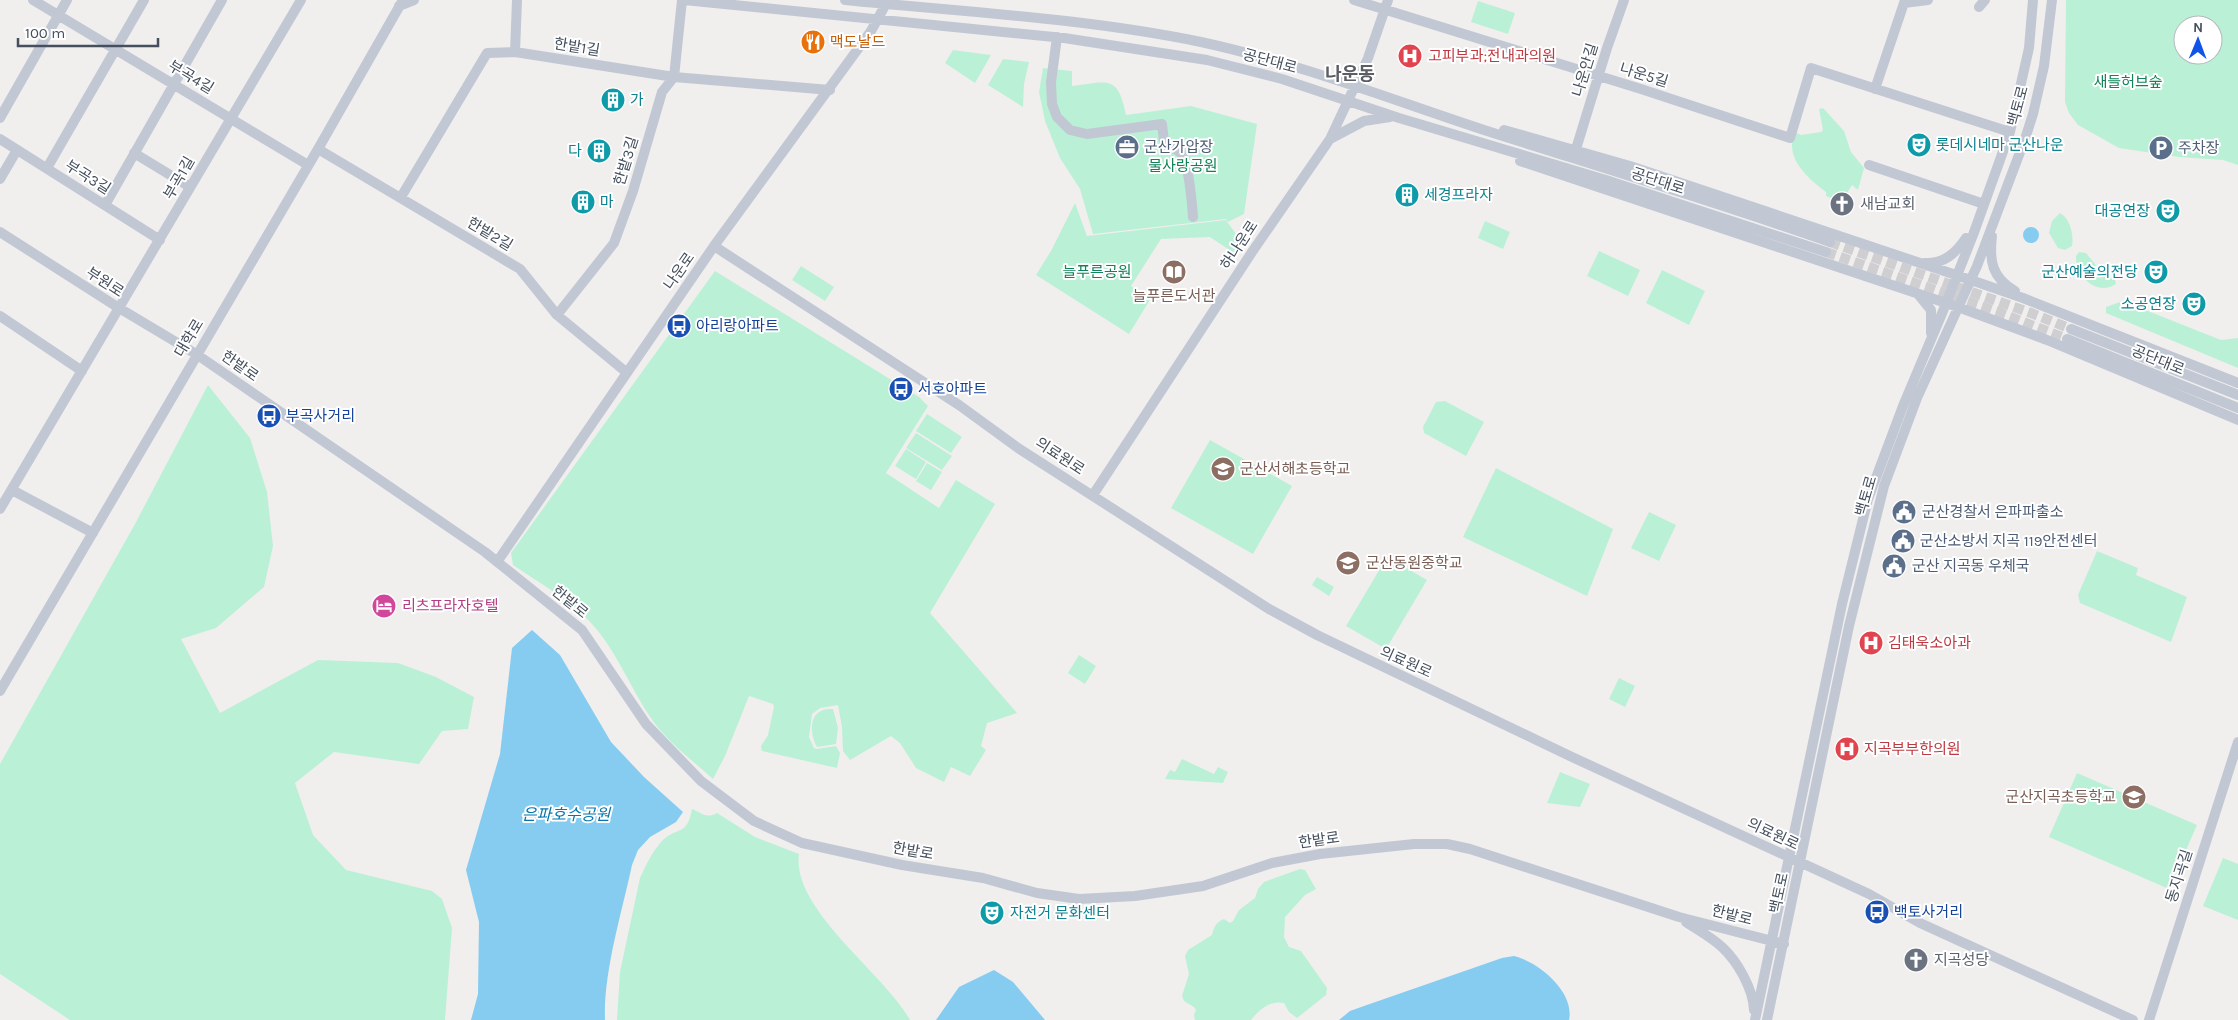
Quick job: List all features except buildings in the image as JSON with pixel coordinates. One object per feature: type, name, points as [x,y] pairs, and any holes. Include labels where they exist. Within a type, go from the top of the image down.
[{"type":"street","name":"부곡4길","points":[[32,0],[308,165]]},
{"type":"street","points":[[0,118],[68,0]]},
{"type":"street","points":[[47,168],[144,0]]},
{"type":"street","points":[[105,205],[172,84],[222,0]]},
{"type":"street","name":"부곡1길","points":[[0,509],[301,0]]},
{"type":"street","points":[[399,5],[414,0]]},
{"type":"street","points":[[515,52],[517,0]]},
{"type":"street","name":"공단대로","points":[[683,0],[1057,37],[1207,60],[1282,79],[1399,118],[1828,247],[1699,197],[1266,58],[1136,30],[887,2],[845,0]]},
{"type":"street","name":"한밭3길","points":[[557,315],[614,243],[633,191],[662,92],[674,77],[683,0]]},
{"type":"street","name":"나운5길","points":[[1354,0],[1386,5],[1599,77],[1790,138],[1810,68],[1875,89]]},
{"type":"street","name":"나운안길","points":[[1576,149],[1624,0]]},
{"type":"street","points":[[1875,89],[1904,1],[1928,0]]},
{"type":"street","name":"백토로","points":[[1754,1020],[1790,859],[1842,604],[1868,499],[1903,406],[1957,275],[2010,132],[2029,48],[2033,0]]},
{"type":"street","name":"백토로","points":[[1767,1020],[1801,864],[1849,626],[1884,486],[1914,405],[1971,280],[2033,114],[2044,66],[2052,0]]},
{"type":"street","name":"나운로","points":[[497,562],[714,246],[830,90],[879,18],[887,2]]},
{"type":"street","name":"대학로","points":[[0,691],[318,149],[399,5]]},
{"type":"street","name":"하나운로","points":[[1093,495],[1252,252],[1330,139],[1368,58],[1386,5]]},
{"type":"street","points":[[1057,37],[1051,87],[1052,104],[1057,117],[1070,130],[1088,134],[1162,124],[1166,150],[1177,150],[1180,152],[1186,164],[1193,217]]},
{"type":"street","name":"한밭1길","points":[[401,197],[487,53],[515,52],[674,77],[830,90]]},
{"type":"street","name":"백토로","points":[[1875,89],[2010,132]]},
{"type":"street","points":[[1433,113],[1528,135],[1576,149],[1758,208],[2050,308],[2238,383]]},
{"type":"street","points":[[1330,139],[1364,121],[1384,117],[1399,118],[1590,185],[1946,302],[2047,340],[2238,420]]},
{"type":"street","name":"부곡3길","points":[[0,139],[160,240]]},
{"type":"street","name":"한밭2길","points":[[318,149],[520,269],[557,315],[626,372]]},
{"type":"street","points":[[0,179],[17,150]]},
{"type":"street","points":[[134,153],[190,187]]},
{"type":"street","points":[[1870,165],[1982,207],[1966,239],[1952,255],[1937,262],[1918,262]]},
{"type":"street","points":[[1993,224],[1991,253],[1995,273],[2005,285],[2050,308]]},
{"type":"street","name":"부원로","points":[[0,232],[119,308],[196,354]]},
{"type":"street","name":"의료원로","points":[[714,246],[1269,609],[1340,648],[1790,859],[1869,894],[1920,922],[2133,1020]]},
{"type":"street","points":[[1906,288],[1922,298],[1931,310],[1932,330],[1926,354]]},
{"type":"street","points":[[0,316],[82,371]]},
{"type":"street","name":"공단대로","points":[[2238,395],[2069,334],[2238,408]]},
{"type":"street","name":"한밭로","points":[[196,354],[485,552],[582,630],[646,724],[701,781],[754,820],[802,843],[902,865],[983,878],[1045,894],[1079,899],[1135,896],[1203,886],[1272,863],[1320,854],[1414,844],[1447,844],[1470,849],[1679,917],[1784,944]]},
{"type":"street","points":[[12,490],[93,533]]},
{"type":"street","name":"동지곡길","points":[[2149,1020],[2238,742]]},
{"type":"street","points":[[1679,917],[1715,942],[1729,955],[1752,996],[1754,1020]]},
{"type":"green space","name":"새들허브숲","points":[[2066,0],[2238,0],[2238,165],[2223,160],[2179,157],[2119,148],[2078,125],[2069,113],[2065,102]]},
{"type":"green space","points":[[1478,1],[1515,13],[1508,34],[1471,22]]},
{"type":"green space","points":[[953,50],[991,55],[975,83],[945,63]]},
{"type":"green space","points":[[1003,59],[1029,62],[1024,84],[1023,107],[988,85]]},
{"type":"green space","name":"물사랑공원","points":[[1043,68],[1072,71],[1072,86],[1103,82],[1110,84],[1119,93],[1126,115],[1191,106],[1257,124],[1244,214],[1228,222],[1226,219],[1093,234],[1080,189],[1060,158],[1045,121],[1039,92]]},
{"type":"green space","points":[[1823,108],[1844,131],[1851,152],[1864,168],[1858,190],[1852,185],[1844,198],[1834,195],[1831,198],[1826,196],[1826,192],[1812,181],[1800,167],[1795,160],[1793,152],[1794,134],[1801,135],[1821,132],[1823,130],[1819,109]]},
{"type":"green space","name":"늘푸른공원","points":[[1075,203],[1087,236],[1226,220],[1241,241],[1234,253],[1210,237],[1161,239],[1131,286],[1151,298],[1129,334],[1036,275],[1051,251]]},
{"type":"green space","points":[[2060,213],[2069,223],[2072,232],[2072,246],[2065,250],[2058,248],[2049,233],[2052,221]]},
{"type":"green space","points":[[1485,221],[1510,232],[1503,249],[1478,238]]},
{"type":"green space","points":[[1599,251],[1640,270],[1628,296],[1587,276]]},
{"type":"green space","points":[[2079,252],[2086,253],[2103,274],[2115,280],[2116,284],[2102,288],[2088,282],[2079,271],[2076,256]]},
{"type":"green space","points":[[801,266],[834,287],[825,301],[792,280]]},
{"type":"green space","points":[[1662,270],[1705,291],[1689,325],[1646,303]]},
{"type":"green space","points":[[715,271],[919,397],[928,406],[886,473],[939,508],[956,480],[995,504],[930,613],[1017,713],[987,723],[981,746],[986,750],[970,776],[951,767],[944,782],[916,768],[900,743],[891,736],[850,760],[843,751],[842,727],[838,705],[820,708],[812,714],[809,737],[814,748],[817,749],[836,746],[840,753],[837,768],[762,751],[761,746],[768,735],[774,707],[773,704],[749,696],[725,756],[713,779],[659,729],[638,697],[617,659],[601,635],[584,615],[513,565],[511,553]]},
{"type":"green space","points":[[2125,302],[2221,340],[2238,338],[2238,368],[2106,313],[2106,307]]},
{"type":"green space","points":[[208,385],[250,438],[267,492],[273,546],[264,587],[216,628],[181,639],[220,713],[318,660],[398,663],[436,677],[474,697],[468,729],[442,731],[419,764],[334,752],[295,783],[313,835],[346,870],[432,891],[442,899],[452,928],[445,1020],[70,1020],[0,974],[0,764],[135,524]]},
{"type":"green space","points":[[1445,401],[1484,422],[1466,456],[1424,433],[1423,427],[1436,402]]},
{"type":"green space","points":[[927,414],[962,437],[951,453],[916,431]]},
{"type":"green space","points":[[916,433],[952,456],[942,470],[906,448]]},
{"type":"green space","points":[[1210,440],[1292,486],[1253,554],[1171,508]]},
{"type":"green space","points":[[906,449],[926,462],[916,479],[895,466]]},
{"type":"green space","points":[[927,463],[942,472],[931,490],[916,481]]},
{"type":"green space","points":[[1496,468],[1613,529],[1587,596],[1463,537]]},
{"type":"green space","points":[[1649,512],[1676,525],[1659,561],[1631,548]]},
{"type":"green space","points":[[2097,551],[2138,568],[2136,575],[2187,597],[2171,642],[2080,603],[2078,595]]},
{"type":"green space","points":[[1387,557],[1427,580],[1386,649],[1346,626]]},
{"type":"green space","points":[[1317,577],[1334,587],[1329,596],[1312,585]]},
{"type":"green space","points":[[1079,655],[1096,666],[1085,684],[1068,673]]},
{"type":"green space","points":[[1619,678],[1635,686],[1625,707],[1609,699]]},
{"type":"green space","points":[[833,709],[838,728],[836,744],[817,747],[812,733],[812,722],[822,710]]},
{"type":"green space","points":[[1182,759],[1214,774],[1218,767],[1228,772],[1223,783],[1165,779],[1170,770],[1175,772]]},
{"type":"green space","points":[[1560,772],[1590,784],[1580,807],[1547,803]]},
{"type":"green space","points":[[2077,773],[2197,825],[2169,889],[2049,837]]},
{"type":"green space","points":[[692,809],[707,815],[717,813],[755,837],[799,854],[800,875],[809,897],[824,919],[881,982],[910,1020],[617,1020],[620,972],[640,878],[652,854],[662,841],[667,836],[681,830],[687,824]]},
{"type":"green space","points":[[2223,858],[2238,864],[2238,920],[2203,906]]},
{"type":"green space","points":[[1300,869],[1305,870],[1316,889],[1305,895],[1285,917],[1284,937],[1289,947],[1301,951],[1327,988],[1326,995],[1297,1018],[1289,1012],[1284,1003],[1279,1002],[1265,1007],[1251,1020],[1195,1020],[1196,1010],[1184,1001],[1182,996],[1189,974],[1185,956],[1188,950],[1212,935],[1217,923],[1224,919],[1230,923],[1233,921],[1239,910],[1255,898],[1258,889],[1264,882]]},
{"type":"water","points":[[2031,227],[2037,229],[2039,235],[2037,241],[2031,243],[2025,241],[2023,235],[2025,229]]},
{"type":"water","name":"은파호수공원","points":[[532,630],[560,655],[611,742],[644,777],[683,812],[676,822],[650,837],[638,850],[632,865],[610,963],[605,1002],[605,1020],[471,1020],[478,994],[479,922],[466,870],[500,754],[512,648]]},
{"type":"water","points":[[1514,956],[1524,959],[1544,972],[1561,989],[1569,1009],[1569,1020],[1339,1020],[1350,1011],[1502,958]]},
{"type":"water","points":[[994,970],[1013,982],[1045,1020],[936,1020],[959,987]]},
{"type":"tunnel","points":[[1830,242],[2071,329]]},
{"type":"tunnel","points":[[1826,252],[1998,312],[2067,339]]},
{"type":"place","name":"맥도날드","points":[[813,42]]},
{"type":"place","name":"고피부과;전내과의원","points":[[1410,56]]},
{"type":"place","name":"가","points":[[613,100]]},
{"type":"place","name":"롯데시네마 군산나운","points":[[1919,145]]},
{"type":"place","name":"군산가압장","points":[[1127,147]]},
{"type":"place","name":"주차장","points":[[2161,148]]},
{"type":"place","name":"다","points":[[599,151]]},
{"type":"place","name":"세경프라자","points":[[1407,195]]},
{"type":"place","name":"마","points":[[583,202]]},
{"type":"place","name":"새남교회","points":[[1842,204]]},
{"type":"place","name":"대공연장","points":[[2168,211]]},
{"type":"place","name":"늘푸른도서관","points":[[1174,272]]},
{"type":"place","name":"군산예술의전당","points":[[2156,272]]},
{"type":"place","name":"소공연장","points":[[2194,304]]},
{"type":"place","name":"아리랑아파트","points":[[679,326]]},
{"type":"place","name":"서호아파트","points":[[901,389]]},
{"type":"place","name":"부곡사거리","points":[[269,416]]},
{"type":"place","name":"군산서해초등학교","points":[[1223,469]]},
{"type":"place","name":"군산경찰서 은파파출소","points":[[1904,512]]},
{"type":"place","name":"군산소방서 지곡 119안전센터","points":[[1903,541]]},
{"type":"place","name":"군산동원중학교","points":[[1348,563]]},
{"type":"place","name":"군산 지곡동 우체국","points":[[1894,566]]},
{"type":"place","name":"리츠프라자호텔","points":[[384,606]]},
{"type":"place","name":"김태욱소아과","points":[[1871,643]]},
{"type":"place","name":"지곡부부한의원","points":[[1847,749]]},
{"type":"place","name":"군산지곡초등학교","points":[[2134,797]]},
{"type":"place","name":"백토사거리","points":[[1877,912]]},
{"type":"place","name":"자전거 문화센터","points":[[992,913]]},
{"type":"place","name":"지곡성당","points":[[1916,960]]},
{"type":"district","name":"나운동","points":[[1350,74]]}]
